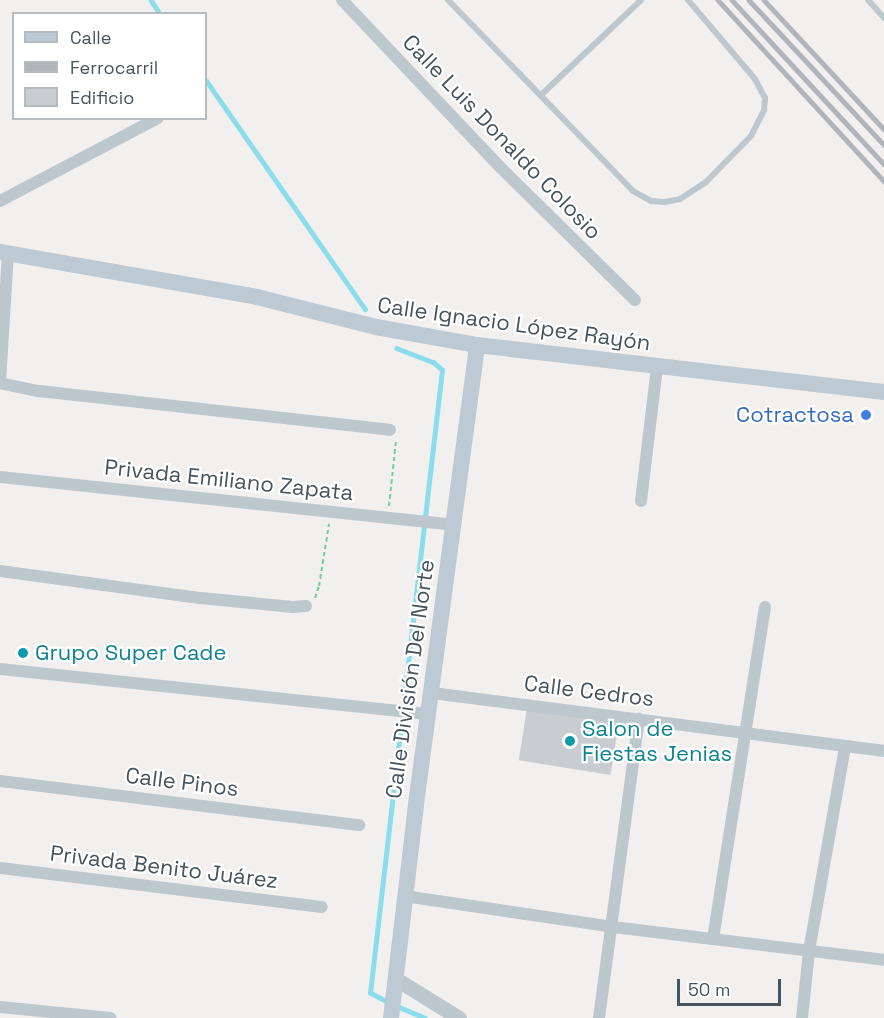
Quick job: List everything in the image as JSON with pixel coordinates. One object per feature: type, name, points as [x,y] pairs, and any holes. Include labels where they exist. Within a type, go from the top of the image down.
[{"type":"main road","name":"Calle Ignacio López Rayón","points":[[4,252],[256,297],[376,327],[477,345],[884,392]]},
{"type":"main road","name":"Calle División Del Norte","points":[[391,1015],[423,713],[432,693],[445,524],[477,345]]},
{"type":"street","name":"Calle Luis Donaldo Colosio","points":[[342,0],[499,166],[635,300]]},
{"type":"street","points":[[0,201],[154,120]]},
{"type":"street","points":[[4,252],[0,383],[39,391],[390,430]]},
{"type":"street","points":[[641,501],[657,367]]},
{"type":"street","name":"Privada Emiliano Zapata","points":[[0,477],[445,524]]},
{"type":"street","points":[[0,571],[201,598],[293,607],[306,606]]},
{"type":"street","points":[[713,939],[765,607]]},
{"type":"street","points":[[0,669],[423,713]]},
{"type":"street","name":"Calle Cedros","points":[[432,693],[884,751]]},
{"type":"street","points":[[598,1018],[613,927],[639,719]]},
{"type":"street","points":[[802,1018],[809,951],[845,746]]},
{"type":"street","name":"Calle Pinos","points":[[0,781],[359,825]]},
{"type":"street","name":"Privada Benito Juárez","points":[[0,868],[322,907]]},
{"type":"street","points":[[404,896],[613,927],[884,960]]},
{"type":"street","points":[[395,986],[459,1018]]},
{"type":"street","points":[[0,1007],[110,1018]]},
{"type":"lane","points":[[448,0],[642,197],[665,202],[690,193],[751,136],[764,111],[765,98],[755,79],[688,0]]},
{"type":"lane","points":[[541,95],[642,0]]},
{"type":"lane","points":[[868,0],[884,18]]},
{"type":"path","points":[[388,517],[396,442],[395,435],[390,430]]},
{"type":"path","points":[[306,606],[314,600],[319,586],[330,512]]},
{"type":"building","name":"Salon de Fiestas Jenias","points":[[527,708],[619,723],[611,775],[519,760]]},
{"type":"waterway","points":[[151,0],[159,12]]},
{"type":"waterway","points":[[207,81],[365,309]]},
{"type":"waterway","points":[[389,1003],[370,993],[442,370],[434,363],[397,349]]},
{"type":"waterway","points":[[397,1006],[425,1018]]},
{"type":"railway","points":[[718,0],[884,181]]},
{"type":"railway","points":[[732,0],[884,164]]},
{"type":"railway","points":[[749,0],[884,145]]},
{"type":"railway","points":[[764,0],[884,129]]},
{"type":"place","name":"Cotractosa","points":[[866,415]]},
{"type":"place","name":"Grupo Super Cade","points":[[23,653]]},
{"type":"place","name":"Salon de Fiestas Jenias","points":[[570,741]]}]
